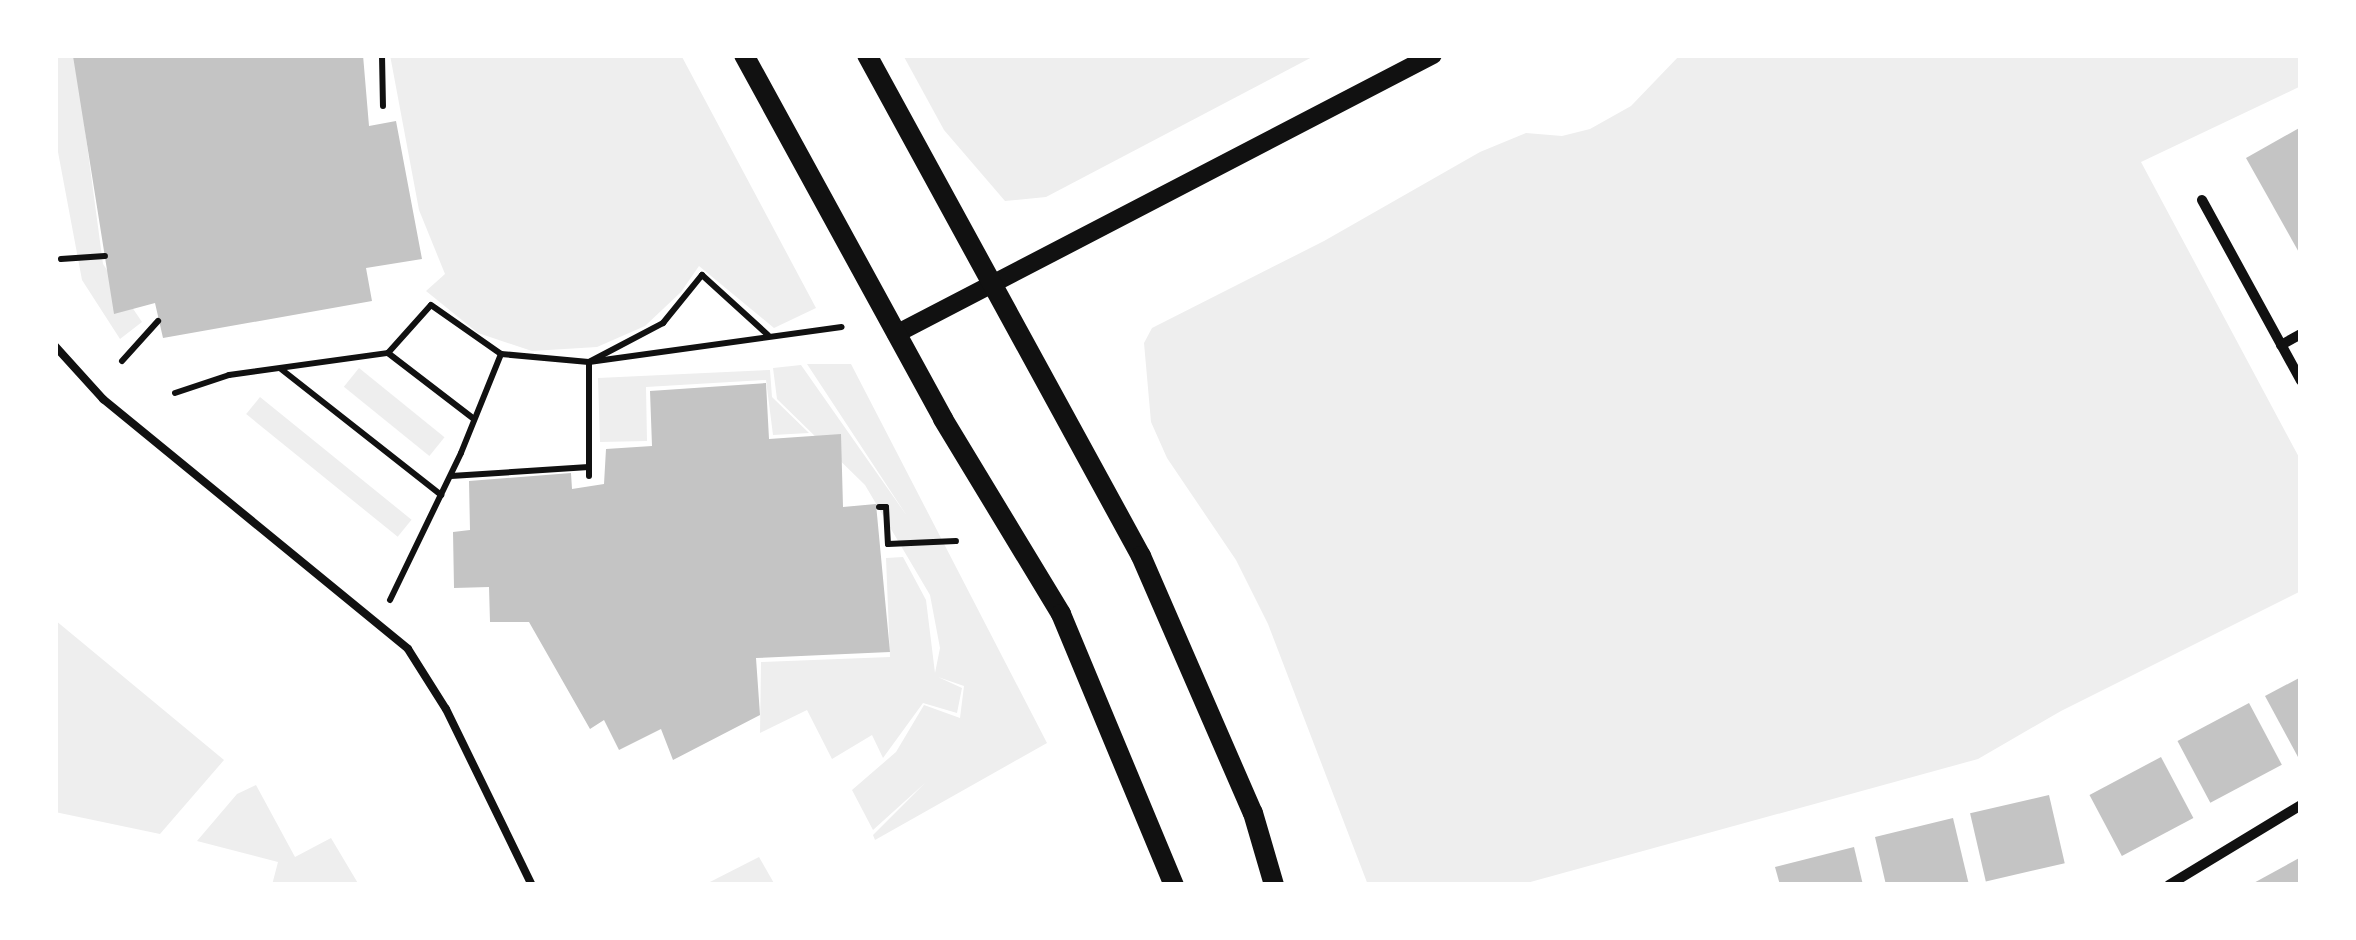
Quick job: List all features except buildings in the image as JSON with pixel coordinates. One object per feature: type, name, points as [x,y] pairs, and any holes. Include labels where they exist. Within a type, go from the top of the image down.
[{"type":"main road","points":[[744,55],[896,334],[1061,614],[1174,885]]},
{"type":"main road","points":[[867,55],[1141,556],[1254,813],[1274,885]]},
{"type":"street","points":[[896,334],[1433,55]]},
{"type":"street","points":[[2202,200],[2301,380]]},
{"type":"street","points":[[2282,345],[2301,334]]},
{"type":"street","points":[[2169,885],[2301,804]]},
{"type":"lane","points":[[55,346],[103,400],[408,650],[446,709],[532,885]]},
{"type":"path","points":[[382,55],[383,106]]},
{"type":"path","points":[[61,259],[104,256]]},
{"type":"path","points":[[590,362],[664,323],[702,275],[768,336]]},
{"type":"path","points":[[175,394],[229,375],[388,353],[432,305],[502,354],[590,362],[842,327]]},
{"type":"path","points":[[122,360],[158,321]]},
{"type":"path","points":[[388,353],[474,420]]},
{"type":"path","points":[[390,602],[502,354]]},
{"type":"path","points":[[589,476],[590,362]]},
{"type":"path","points":[[281,368],[440,495]]},
{"type":"path","points":[[450,476],[589,467]]},
{"type":"path","points":[[879,507],[886,506],[888,544],[956,542]]},
{"type":"shaded area","points":[[55,55],[75,55],[103,264],[142,322],[120,339],[82,280],[55,136]]},
{"type":"shaded area","points":[[390,55],[681,55],[816,308],[774,328],[699,266],[681,292],[645,326],[597,347],[532,351],[478,333],[426,291],[445,274],[419,210]]},
{"type":"shaded area","points":[[903,55],[1316,55],[1046,197],[1005,201],[944,130]]},
{"type":"shaded area","points":[[1680,55],[2301,55],[2301,86],[2141,162],[2301,461],[2301,591],[2061,711],[1978,759],[1519,885],[1368,885],[1268,624],[1236,560],[1167,458],[1151,422],[1144,343],[1152,328],[1324,241],[1480,152],[1526,133],[1562,136],[1590,129],[1631,106]]},
{"type":"shaded area","points":[[807,364],[851,364],[1047,743],[875,840],[873,835],[925,783],[873,830],[852,790],[896,752],[924,705],[960,718],[964,686],[938,677],[962,688],[957,713],[923,703],[883,758],[872,735],[832,759],[807,710],[760,733],[761,662],[890,657],[886,558],[903,557],[926,600],[935,673],[940,648],[930,595],[865,485],[777,399],[773,368],[801,365],[907,516]]},
{"type":"shaded area","points":[[359,368],[444,437],[429,456],[344,387]]},
{"type":"shaded area","points":[[770,370],[772,397],[809,433],[773,435],[766,380],[646,387],[647,441],[600,442],[598,378]]},
{"type":"shaded area","points":[[260,397],[412,520],[398,537],[246,414]]},
{"type":"shaded area","points":[[55,620],[224,760],[160,834],[55,812]]},
{"type":"shaded area","points":[[256,785],[295,857],[331,838],[359,885],[272,885],[278,862],[197,841],[237,794]]},
{"type":"shaded area","points":[[759,857],[775,885],[704,885]]}]
